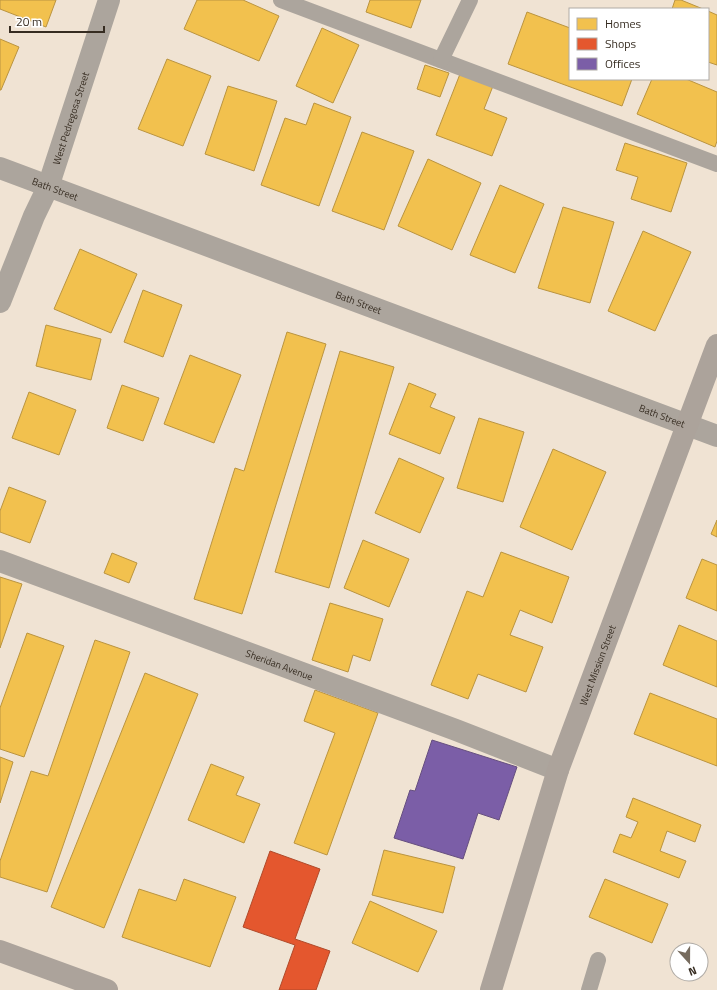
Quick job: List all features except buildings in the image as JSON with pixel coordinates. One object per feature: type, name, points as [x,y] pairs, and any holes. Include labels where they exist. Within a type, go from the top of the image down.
[{"type":"main road","name":"West Mission Street","points":[[490,990],[558,770],[688,426],[717,345]]},
{"type":"main road","points":[[0,951],[107,990]]},
{"type":"street","name":"West Pedregosa Street","points":[[0,302],[34,216],[48,187],[109,0]]},
{"type":"street","name":"Bath Street","points":[[0,168],[717,436]]},
{"type":"street","name":"Sheridan Avenue","points":[[0,561],[449,727],[558,770]]},
{"type":"lane","points":[[281,0],[717,164]]},
{"type":"lane","points":[[441,60],[470,0]]},
{"type":"lane","points":[[588,990],[598,960]]}]
